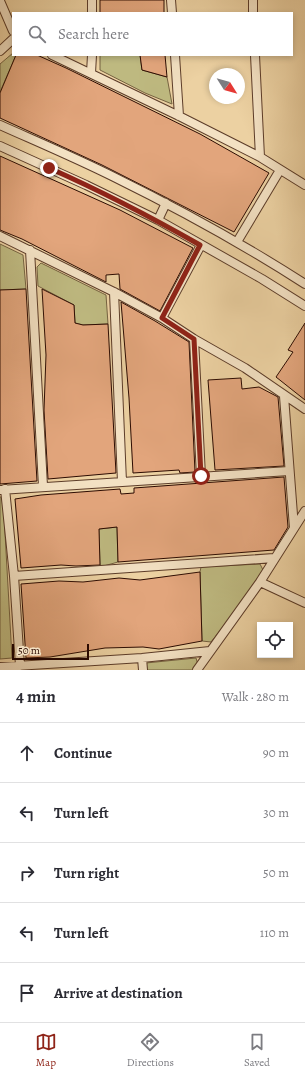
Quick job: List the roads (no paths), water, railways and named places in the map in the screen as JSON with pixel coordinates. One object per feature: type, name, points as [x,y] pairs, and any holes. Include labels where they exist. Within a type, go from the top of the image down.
[{"type":"street","points":[[92,0],[92,12]]},
{"type":"street","points":[[171,0],[172,12]]},
{"type":"street","points":[[253,0],[253,12]]},
{"type":"street","points":[[0,1],[12,29]]},
{"type":"street","points":[[0,51],[12,40]]},
{"type":"street","points":[[54,56],[179,116],[260,158],[305,185]]},
{"type":"street","points":[[91,73],[92,56]]},
{"type":"street","points":[[175,56],[179,116]]},
{"type":"street","points":[[255,56],[260,158]]},
{"type":"street","points":[[0,126],[99,170],[166,203],[237,242],[305,284]]},
{"type":"street","points":[[0,146],[158,220],[262,279],[305,306]]},
{"type":"street","points":[[237,242],[280,170]]},
{"type":"street","points":[[158,220],[166,203]]},
{"type":"street","points":[[0,236],[114,292],[162,318],[194,339],[244,368],[305,410]]},
{"type":"street","points":[[162,318],[200,245]]},
{"type":"street","points":[[30,250],[43,486]]},
{"type":"street","points":[[114,292],[122,482]]},
{"type":"street","points":[[194,339],[201,476]]},
{"type":"street","points":[[284,396],[294,528]]},
{"type":"street","points":[[20,666],[14,576],[3,490],[43,486],[289,471]]},
{"type":"street","points":[[197,670],[260,582],[305,511]]},
{"type":"street","points":[[14,576],[274,558]]},
{"type":"street","points":[[260,582],[305,603]]},
{"type":"street","points":[[0,667],[60,667],[210,651]]},
{"type":"street","points":[[142,658],[143,670]]}]
